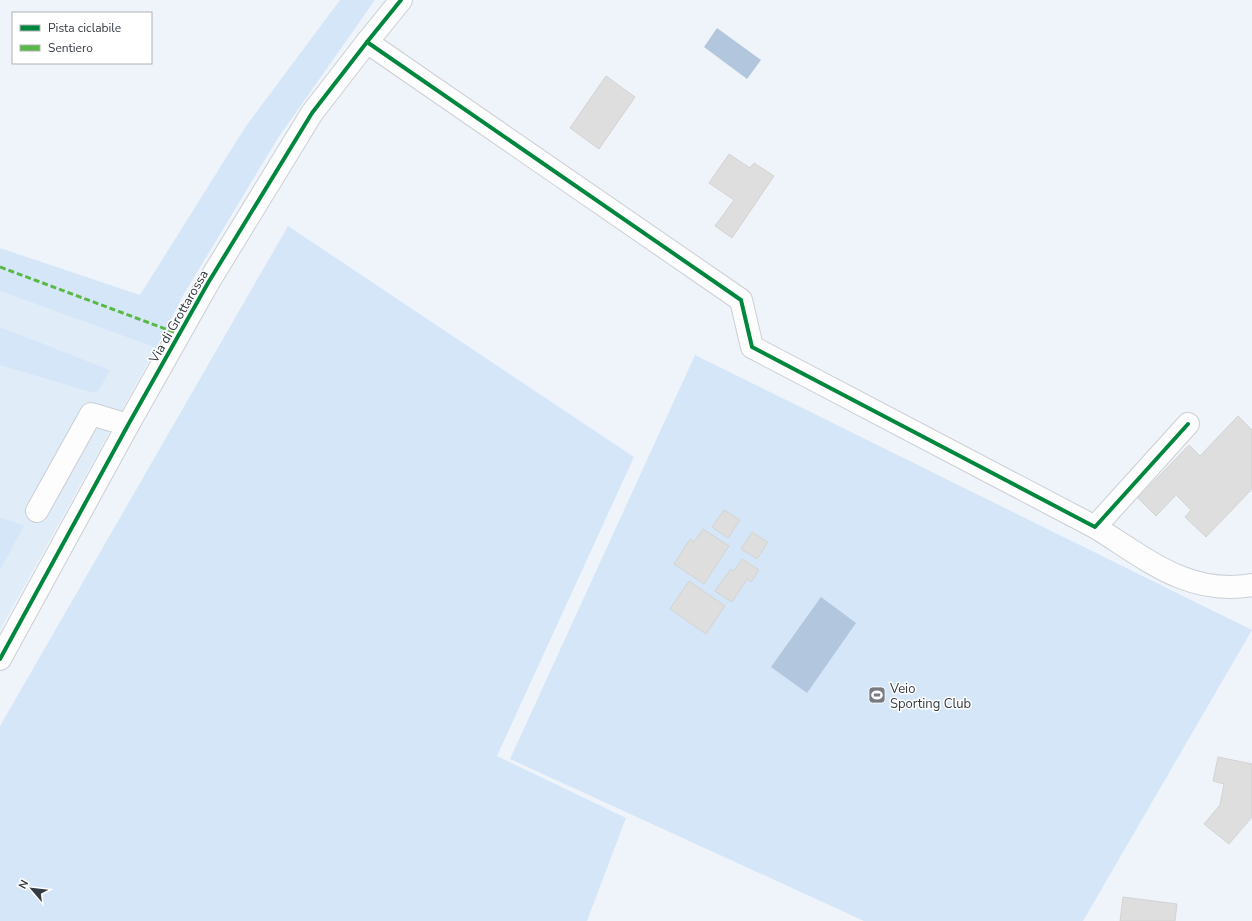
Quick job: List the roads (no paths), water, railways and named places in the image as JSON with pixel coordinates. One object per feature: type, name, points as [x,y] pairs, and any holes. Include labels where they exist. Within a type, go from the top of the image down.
[{"type":"street","name":"Via di Grottarossa","points":[[0,659],[128,425],[208,283],[312,113],[401,0]]},
{"type":"street","points":[[367,42],[741,300],[752,347],[1095,527],[1186,581],[1219,588],[1252,585]]},
{"type":"street","points":[[37,511],[90,414],[128,425]]},
{"type":"street","points":[[1095,527],[1188,424]]},
{"type":"place","name":"Veio Sporting Club","points":[[877,695]]}]
